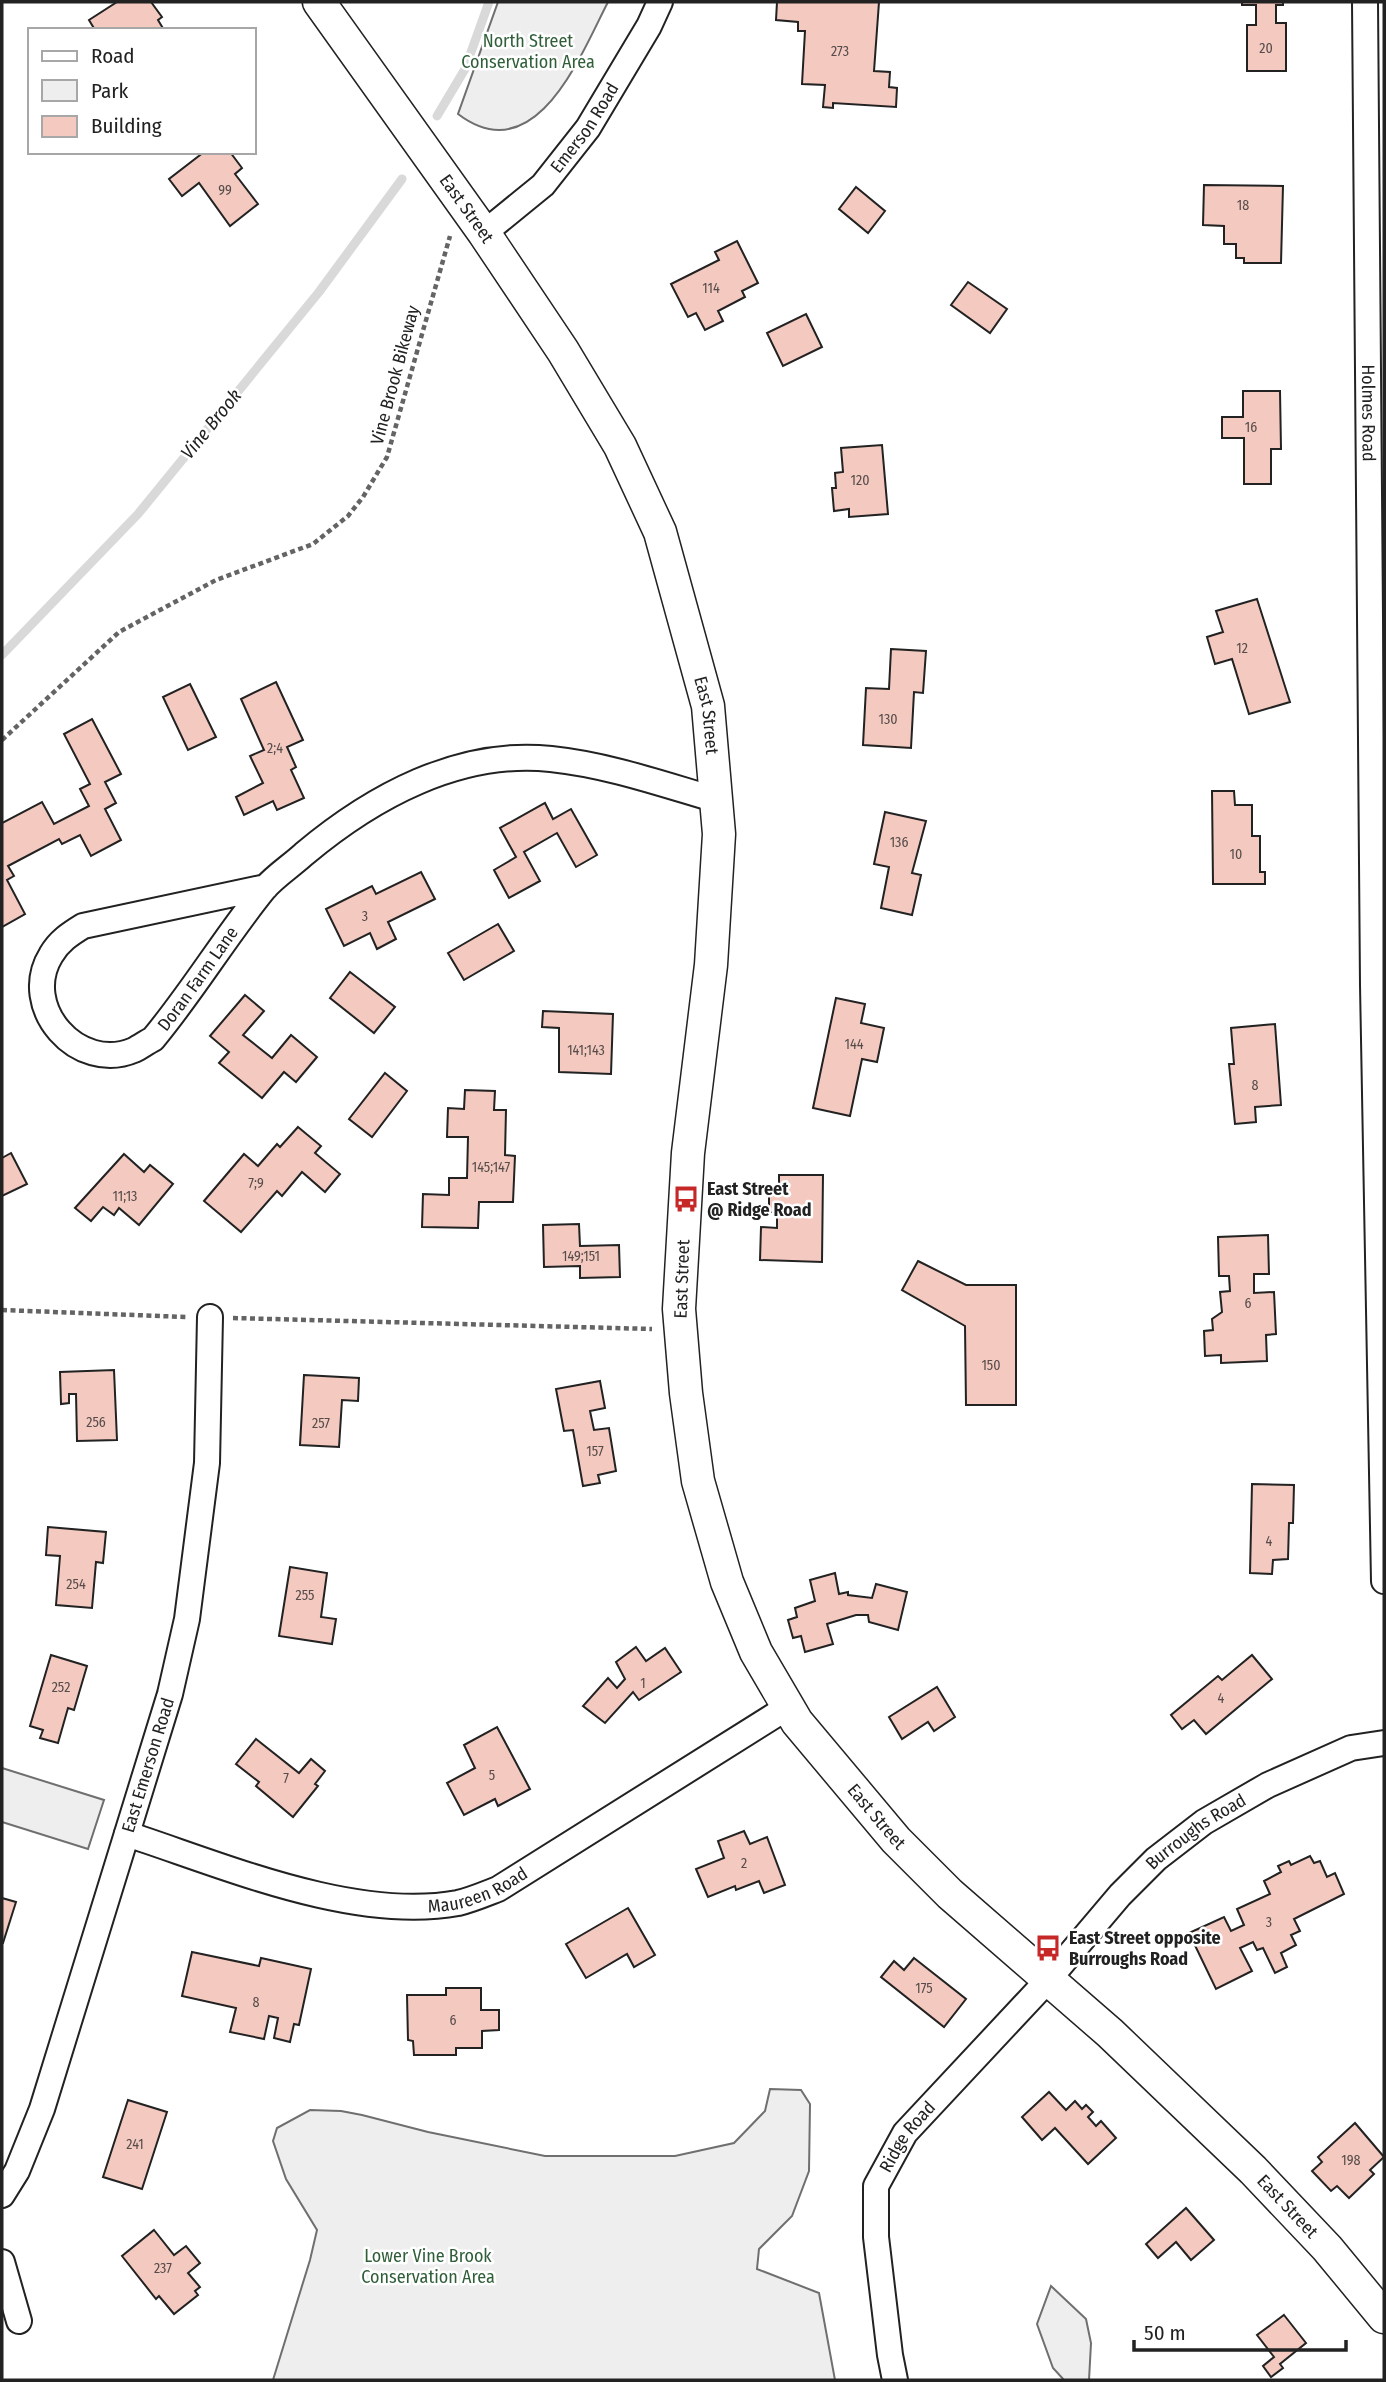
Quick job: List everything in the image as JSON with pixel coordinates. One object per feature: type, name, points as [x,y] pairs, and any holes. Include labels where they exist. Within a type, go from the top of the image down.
[{"type":"street","name":"East Street","points":[[319,2],[484,233],[621,446],[660,532],[708,706],[719,834],[713,939],[688,1153],[679,1309],[698,1481],[727,1582],[756,1651],[797,1722],[896,1840],[950,1894],[1110,2034],[1253,2170],[1327,2248],[1384,2317]]},
{"type":"street","name":"Emerson Road","points":[[484,233],[543,185],[588,128],[649,26],[660,2]]},
{"type":"street","name":"Holmes Road","points":[[1365,2],[1373,957],[1384,1581]]},
{"type":"street","name":"Doran Farm Lane","points":[[266,887],[83,926],[64,938],[49,957],[42,979],[43,1002],[52,1023],[67,1040],[87,1051],[110,1055],[133,1051],[153,1039],[266,887],[335,829],[370,805],[408,785],[453,769],[502,760],[548,759],[623,772],[716,800]]},
{"type":"street","name":"East Emerson Road","points":[[2,2195],[17,2171],[42,2109],[170,1694],[187,1619],[207,1463],[210,1317]]},
{"type":"street","name":"Maureen Road","points":[[127,1834],[270,1881],[354,1902],[403,1907],[459,1903],[498,1889],[788,1707]]},
{"type":"street","name":"Burroughs Road","points":[[1048,1980],[1120,1895],[1156,1859],[1204,1822],[1268,1785],[1351,1748],[1384,1743]]},
{"type":"street","name":"Ridge Road","points":[[895,2380],[876,2237],[876,2186],[905,2133],[1048,1980]]},
{"type":"street","points":[[2,2262],[19,2321]]},
{"type":"path","name":"Vine Brook Bikeway","points":[[2,740],[120,632],[216,580],[313,544],[348,516],[387,457],[450,235]]},
{"type":"path","points":[[2,1310],[681,1330]]},
{"type":"green space","name":"North Street Conservation Area","points":[[498,2],[608,2],[584,50],[552,100],[533,118],[511,129],[486,128],[458,114]]},
{"type":"green space","points":[[2,1768],[104,1800],[88,1849],[2,1822]]},
{"type":"green space","name":"Lower Vine Brook Conservation Area","points":[[770,2089],[801,2090],[810,2104],[809,2171],[792,2216],[759,2249],[757,2269],[819,2293],[835,2380],[273,2380],[317,2230],[286,2179],[273,2141],[277,2128],[310,2110],[341,2111],[545,2156],[675,2156],[734,2143],[765,2111]]},
{"type":"green space","points":[[1051,2286],[1086,2319],[1091,2343],[1089,2380],[1064,2380],[1053,2368],[1037,2324]]},
{"type":"building","points":[[117,2],[151,2],[162,17],[158,20],[163,28],[94,28],[89,20]]},
{"type":"building","points":[[777,2],[879,2],[874,71],[890,72],[889,87],[897,88],[896,107],[833,103],[833,108],[823,107],[825,85],[802,84],[805,31],[798,31],[798,22],[776,20]]},
{"type":"building","points":[[1242,2],[1283,2],[1283,5],[1276,5],[1276,23],[1286,23],[1286,71],[1247,71],[1247,25],[1256,25],[1256,5],[1242,5]]},
{"type":"building","points":[[201,154],[232,154],[242,168],[235,174],[258,204],[230,226],[199,183],[182,196],[169,179]]},
{"type":"building","points":[[1204,185],[1283,186],[1281,263],[1244,263],[1244,258],[1236,258],[1236,244],[1224,244],[1224,226],[1203,225]]},
{"type":"building","points":[[856,187],[885,211],[868,233],[839,209]]},
{"type":"building","points":[[737,241],[758,283],[742,291],[745,297],[718,311],[723,321],[705,330],[696,313],[688,317],[671,284],[719,260],[715,252]]},
{"type":"building","points":[[968,282],[1007,309],[990,333],[951,305]]},
{"type":"building","points":[[806,314],[822,347],[783,366],[767,333]]},
{"type":"building","points":[[1243,391],[1280,391],[1281,449],[1271,449],[1271,484],[1244,484],[1244,438],[1222,438],[1222,417],[1243,417]]},
{"type":"building","points":[[882,445],[888,514],[849,517],[849,509],[834,511],[832,488],[836,488],[835,473],[843,472],[841,448]]},
{"type":"building","points":[[1257,599],[1290,702],[1249,714],[1232,659],[1215,664],[1207,637],[1223,632],[1216,611]]},
{"type":"building","points":[[891,649],[926,651],[923,693],[914,692],[911,748],[863,745],[866,688],[889,689]]},
{"type":"building","points":[[276,682],[303,740],[287,747],[296,767],[291,770],[304,798],[277,810],[273,801],[244,815],[236,797],[263,783],[250,756],[264,750],[241,699]]},
{"type":"building","points":[[190,684],[216,737],[188,750],[163,697]]},
{"type":"building","points":[[92,719],[121,774],[105,782],[116,803],[105,809],[121,840],[91,856],[80,835],[62,844],[59,839],[8,866],[14,876],[7,880],[25,914],[2,927],[2,823],[42,802],[54,824],[89,806],[80,789],[90,784],[64,734]]},
{"type":"building","points":[[1212,791],[1234,791],[1235,805],[1252,805],[1252,836],[1260,836],[1260,872],[1265,872],[1265,884],[1213,884]]},
{"type":"building","points":[[545,803],[553,819],[571,809],[597,855],[576,867],[557,833],[524,852],[540,881],[509,898],[494,870],[516,857],[500,828]]},
{"type":"building","points":[[885,812],[926,821],[912,873],[921,875],[912,915],[881,908],[889,867],[874,864]]},
{"type":"building","points":[[421,872],[435,899],[388,922],[396,939],[377,949],[370,933],[344,946],[326,909],[372,886],[376,894]]},
{"type":"building","points":[[498,924],[514,951],[464,980],[448,953]]},
{"type":"building","points":[[350,972],[395,1007],[374,1033],[330,998]]},
{"type":"building","points":[[245,995],[264,1011],[243,1035],[272,1058],[291,1035],[317,1057],[296,1082],[284,1072],[262,1098],[219,1063],[229,1052],[210,1036]]},
{"type":"building","points":[[836,998],[865,1004],[861,1023],[884,1028],[877,1062],[862,1059],[850,1116],[813,1108]]},
{"type":"building","points":[[543,1011],[613,1014],[611,1074],[559,1072],[559,1028],[542,1027]]},
{"type":"building","points":[[1275,1024],[1281,1105],[1255,1107],[1256,1122],[1235,1124],[1229,1064],[1234,1064],[1231,1028]]},
{"type":"building","points":[[385,1073],[407,1091],[372,1137],[349,1119]]},
{"type":"building","points":[[465,1090],[495,1091],[494,1110],[506,1110],[505,1155],[515,1156],[513,1202],[479,1202],[478,1228],[422,1227],[423,1194],[449,1195],[449,1178],[467,1178],[468,1137],[447,1137],[448,1108],[464,1109]]},
{"type":"building","points":[[298,1127],[321,1146],[315,1153],[340,1174],[325,1192],[302,1172],[282,1196],[277,1191],[241,1232],[204,1201],[244,1154],[258,1166],[277,1144],[280,1147]]},
{"type":"building","points":[[11,1153],[27,1184],[2,1196],[2,1158]]},
{"type":"building","points":[[124,1154],[144,1172],[150,1165],[173,1184],[139,1225],[119,1208],[114,1215],[103,1207],[91,1221],[75,1208]]},
{"type":"building","points":[[779,1175],[823,1175],[822,1262],[760,1260],[761,1227],[777,1228],[777,1212],[769,1212],[769,1193],[779,1194]]},
{"type":"building","points":[[579,1224],[580,1246],[619,1245],[620,1277],[580,1278],[580,1266],[544,1267],[543,1225]]},
{"type":"building","points":[[1268,1235],[1269,1274],[1254,1274],[1254,1293],[1274,1292],[1276,1334],[1266,1335],[1267,1361],[1221,1363],[1221,1355],[1205,1356],[1204,1331],[1213,1330],[1212,1319],[1222,1312],[1220,1292],[1230,1291],[1229,1276],[1219,1276],[1218,1237]]},
{"type":"building","points":[[918,1261],[966,1285],[1016,1285],[1016,1405],[966,1405],[965,1326],[902,1290]]},
{"type":"building","points":[[114,1370],[117,1440],[77,1441],[76,1394],[69,1394],[69,1403],[61,1404],[60,1372]]},
{"type":"building","points":[[304,1375],[359,1378],[358,1401],[342,1400],[339,1447],[300,1445]]},
{"type":"building","points":[[600,1381],[605,1408],[590,1411],[594,1430],[609,1428],[616,1471],[598,1475],[600,1483],[583,1486],[573,1430],[564,1431],[556,1389]]},
{"type":"building","points":[[1252,1484],[1294,1485],[1288,1559],[1273,1560],[1272,1574],[1250,1573]]},
{"type":"building","points":[[48,1527],[106,1532],[103,1563],[96,1562],[92,1608],[56,1605],[60,1556],[46,1555]]},
{"type":"building","points":[[290,1567],[327,1573],[321,1617],[336,1619],[332,1644],[279,1636]]},
{"type":"building","points":[[835,1573],[839,1594],[848,1592],[848,1595],[872,1598],[876,1584],[907,1592],[898,1630],[869,1622],[868,1615],[856,1615],[827,1624],[833,1644],[805,1652],[801,1636],[793,1638],[788,1620],[797,1617],[795,1608],[815,1601],[810,1580]]},
{"type":"building","points":[[636,1647],[646,1661],[665,1648],[681,1672],[639,1700],[633,1692],[605,1723],[583,1706],[608,1678],[617,1688],[625,1679],[616,1662]]},
{"type":"building","points":[[51,1655],[87,1666],[74,1710],[68,1708],[58,1743],[40,1738],[43,1730],[30,1726]]},
{"type":"building","points":[[1252,1655],[1272,1679],[1206,1734],[1194,1720],[1182,1729],[1171,1715],[1218,1676],[1222,1680]]},
{"type":"building","points":[[937,1687],[955,1717],[934,1731],[928,1722],[902,1739],[889,1717]]},
{"type":"building","points":[[497,1727],[530,1789],[498,1806],[495,1799],[464,1815],[447,1783],[475,1768],[464,1745]]},
{"type":"building","points":[[256,1739],[299,1773],[311,1759],[325,1771],[315,1784],[318,1786],[293,1817],[256,1786],[259,1782],[236,1764]]},
{"type":"building","points":[[744,1831],[750,1844],[767,1837],[785,1885],[764,1893],[759,1881],[736,1890],[735,1886],[708,1897],[696,1869],[724,1858],[718,1841]]},
{"type":"building","points":[[1310,1856],[1314,1863],[1320,1861],[1327,1877],[1335,1873],[1344,1894],[1294,1919],[1300,1931],[1291,1935],[1296,1945],[1281,1953],[1287,1967],[1275,1973],[1263,1948],[1257,1950],[1253,1942],[1240,1948],[1252,1971],[1216,1989],[1189,1933],[1224,1917],[1231,1931],[1244,1925],[1237,1909],[1270,1894],[1264,1881],[1281,1872],[1278,1866],[1289,1861],[1291,1865]]},
{"type":"building","points":[[2,1898],[16,1902],[3,1943],[2,1943]]},
{"type":"building","points":[[628,1908],[655,1955],[634,1967],[627,1954],[586,1978],[566,1944]]},
{"type":"building","points":[[192,1952],[259,1966],[261,1958],[311,1969],[299,2025],[294,2024],[290,2042],[274,2038],[278,2018],[269,2016],[264,2039],[230,2032],[236,2008],[182,1996]]},
{"type":"building","points":[[914,1958],[966,1999],[944,2027],[881,1977],[894,1961],[904,1970]]},
{"type":"building","points":[[446,1988],[481,1988],[481,2010],[499,2010],[499,2030],[482,2031],[482,2048],[456,2048],[456,2055],[414,2055],[413,2041],[408,2040],[407,1995],[446,1995]]},
{"type":"building","points":[[1049,2092],[1066,2110],[1075,2101],[1082,2109],[1086,2105],[1093,2112],[1088,2117],[1096,2126],[1101,2121],[1116,2138],[1088,2164],[1055,2128],[1042,2140],[1022,2117]]},
{"type":"building","points":[[128,2100],[167,2112],[142,2189],[103,2177]]},
{"type":"building","points":[[1355,2123],[1384,2157],[1370,2170],[1374,2174],[1349,2198],[1337,2186],[1331,2191],[1312,2171],[1322,2162],[1318,2157]]},
{"type":"building","points":[[1186,2208],[1214,2240],[1191,2260],[1176,2242],[1158,2258],[1146,2244]]},
{"type":"building","points":[[154,2230],[174,2255],[186,2246],[200,2263],[188,2273],[200,2287],[195,2291],[198,2295],[174,2314],[159,2296],[156,2299],[122,2256]]},
{"type":"building","points":[[1284,2315],[1306,2343],[1280,2364],[1283,2368],[1271,2377],[1263,2366],[1274,2357],[1257,2335]]},
{"type":"waterway","name":"Vine Brook","points":[[437,116],[465,69],[489,2]]},
{"type":"waterway","name":"Vine Brook","points":[[2,655],[138,514],[319,292],[402,179]]},
{"type":"place","name":"East Street @ Ridge Road","points":[[686,1199]]},
{"type":"place","name":"East Street opposite Burroughs Road","points":[[1048,1948]]}]
